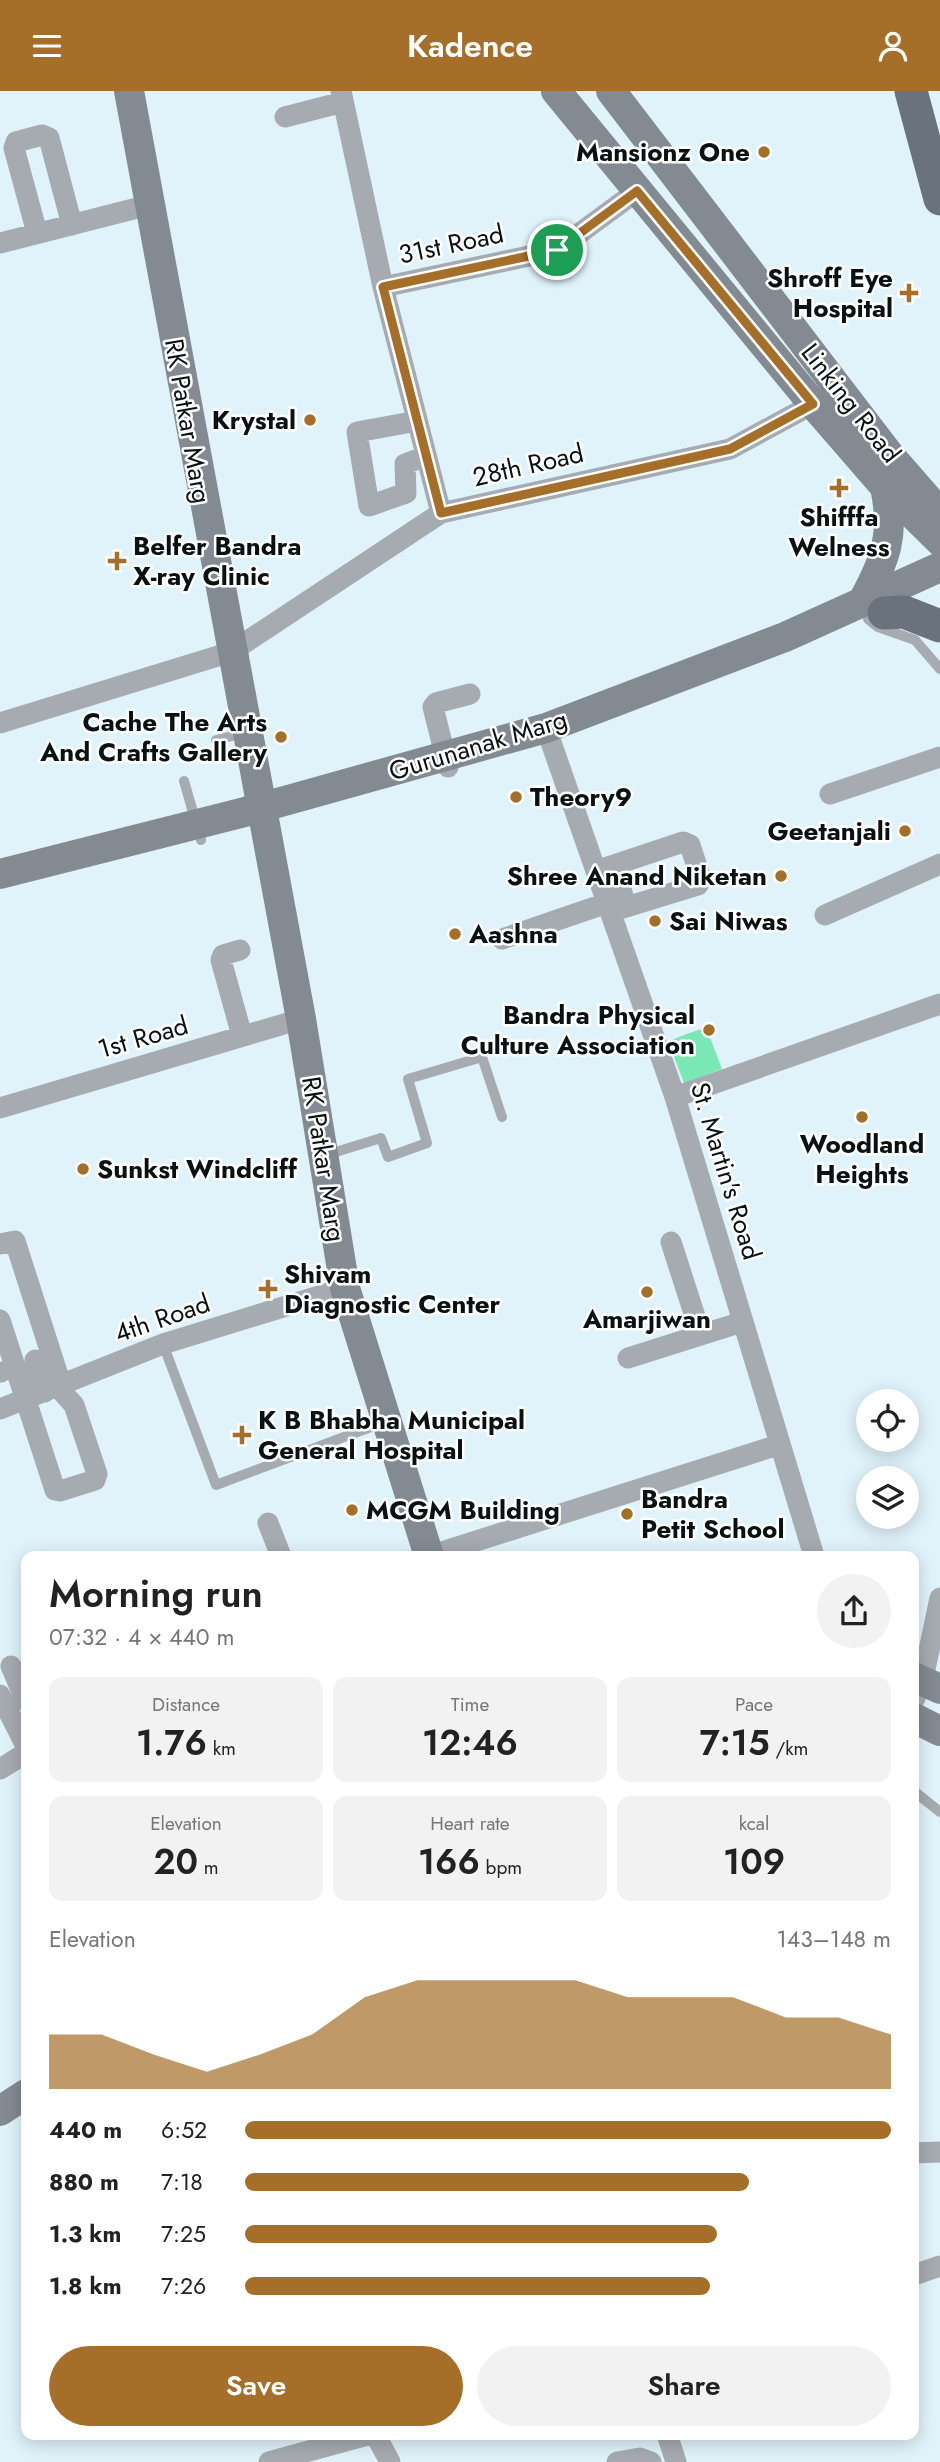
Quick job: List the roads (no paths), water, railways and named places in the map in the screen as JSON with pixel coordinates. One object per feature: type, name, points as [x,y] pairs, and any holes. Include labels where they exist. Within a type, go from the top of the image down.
[{"type":"main road","name":"RK Patkar Marg","points":[[128,91],[301,1019],[345,1288],[384,1422],[427,1551]]},
{"type":"main road","name":"Linking Road","points":[[556,91],[813,404],[885,487],[940,541]]},
{"type":"main road","name":"Linking Road","points":[[611,91],[891,457],[940,513]]},
{"type":"main road","points":[[911,91],[940,198]]},
{"type":"main road","points":[[928,91],[940,144]]},
{"type":"main road","points":[[885,487],[891,518],[886,549],[877,575],[872,611],[904,612],[940,625]]},
{"type":"main road","name":"Gurunanak Marg","points":[[872,611],[940,567]]},
{"type":"main road","name":"Gurunanak Marg","points":[[0,891],[548,734],[872,611],[940,588]]},
{"type":"main road","name":"Gurunanak Marg","points":[[0,874],[199,832]]},
{"type":"main road","points":[[919,1720],[940,1731]]},
{"type":"main road","points":[[0,2091],[21,2077]]},
{"type":"main road","points":[[0,2111],[21,2097]]},
{"type":"street","points":[[285,117],[314,100],[342,97],[383,287],[441,513]]},
{"type":"street","points":[[32,235],[14,144],[42,135],[49,138],[72,225]]},
{"type":"street","points":[[0,148],[32,235]]},
{"type":"street","name":"31st Road","points":[[383,287],[557,250],[637,191]]},
{"type":"street","points":[[0,243],[149,205]]},
{"type":"street","name":"28th Road","points":[[0,723],[231,652],[441,513],[730,449],[813,404]]},
{"type":"street","points":[[417,421],[357,432],[369,506],[405,493],[405,464],[426,456]]},
{"type":"street","points":[[447,762],[433,707],[442,701],[470,694]]},
{"type":"street","name":"St. Martin's Road","points":[[548,734],[605,868],[614,907],[675,1097],[809,1551]]},
{"type":"street","points":[[831,794],[940,758]]},
{"type":"street","points":[[502,939],[698,885],[701,880],[690,845],[683,842],[605,868]]},
{"type":"street","points":[[825,915],[940,864]]},
{"type":"street","points":[[240,950],[223,955],[221,960],[242,1037]]},
{"type":"street","points":[[675,1097],[940,1004]]},
{"type":"street","name":"1st Road","points":[[0,1108],[301,1019]]},
{"type":"street","points":[[0,1244],[15,1241],[17,1365],[34,1399]]},
{"type":"street","points":[[671,1242],[701,1335]]},
{"type":"street","name":"4th Road","points":[[34,1399],[163,1344],[345,1288]]},
{"type":"street","points":[[0,1320],[17,1365],[34,1399]]},
{"type":"street","points":[[628,1359],[742,1322]]},
{"type":"street","points":[[445,1551],[778,1445]]},
{"type":"street","points":[[268,1523],[279,1551]]},
{"type":"street","points":[[922,1686],[940,1598]]},
{"type":"street","points":[[15,1666],[21,1685]]},
{"type":"street","points":[[0,1695],[18,1713]]},
{"type":"street","points":[[0,1769],[21,1756]]},
{"type":"street","points":[[919,2153],[940,2152]]},
{"type":"street","points":[[919,2273],[940,2266]]},
{"type":"street","points":[[269,2462],[351,2440]]},
{"type":"street","points":[[377,2440],[390,2462]]},
{"type":"street","points":[[669,2440],[676,2462]]},
{"type":"street","points":[[617,2462],[640,2458],[651,2462]]},
{"type":"lane","points":[[872,611],[878,627],[915,640],[940,669]]},
{"type":"lane","points":[[216,740],[246,733]]},
{"type":"lane","points":[[184,781],[199,832]]},
{"type":"lane","points":[[323,1155],[381,1138],[388,1157],[427,1143],[408,1079],[482,1057],[502,1117]]},
{"type":"lane","points":[[163,1344],[216,1485],[384,1422]]},
{"type":"lane","points":[[919,1795],[940,1812]]},
{"type":"place","name":"Mansionz One","points":[[764,152]]},
{"type":"place","name":"Shroff Eye Hospital","points":[[909,293]]},
{"type":"place","name":"Krystal","points":[[310,420]]},
{"type":"place","name":"Shifffa Welness","points":[[839,488]]},
{"type":"place","name":"Belfer Bandra X-ray Clinic","points":[[117,561]]},
{"type":"place","name":"Cache The Arts And Crafts Gallery","points":[[281,737]]},
{"type":"place","name":"Theory9","points":[[516,797]]},
{"type":"place","name":"Geetanjali","points":[[905,831]]},
{"type":"place","name":"Shree Anand Niketan","points":[[781,876]]},
{"type":"place","name":"Sai Niwas","points":[[655,921]]},
{"type":"place","name":"Aashna","points":[[455,934]]},
{"type":"place","name":"Bandra Physical Culture Association","points":[[709,1030]]},
{"type":"place","name":"Woodland Heights","points":[[862,1117]]},
{"type":"place","name":"Sunkst Windcliff","points":[[83,1169]]},
{"type":"place","name":"Shivam Diagnostic Center","points":[[268,1289]]},
{"type":"place","name":"Amarjiwan","points":[[647,1292]]},
{"type":"place","name":"K B Bhabha Municipal General Hospital","points":[[242,1435]]},
{"type":"place","name":"MCGM Building","points":[[352,1510]]},
{"type":"place","name":"Bandra Petit School","points":[[627,1514]]}]
